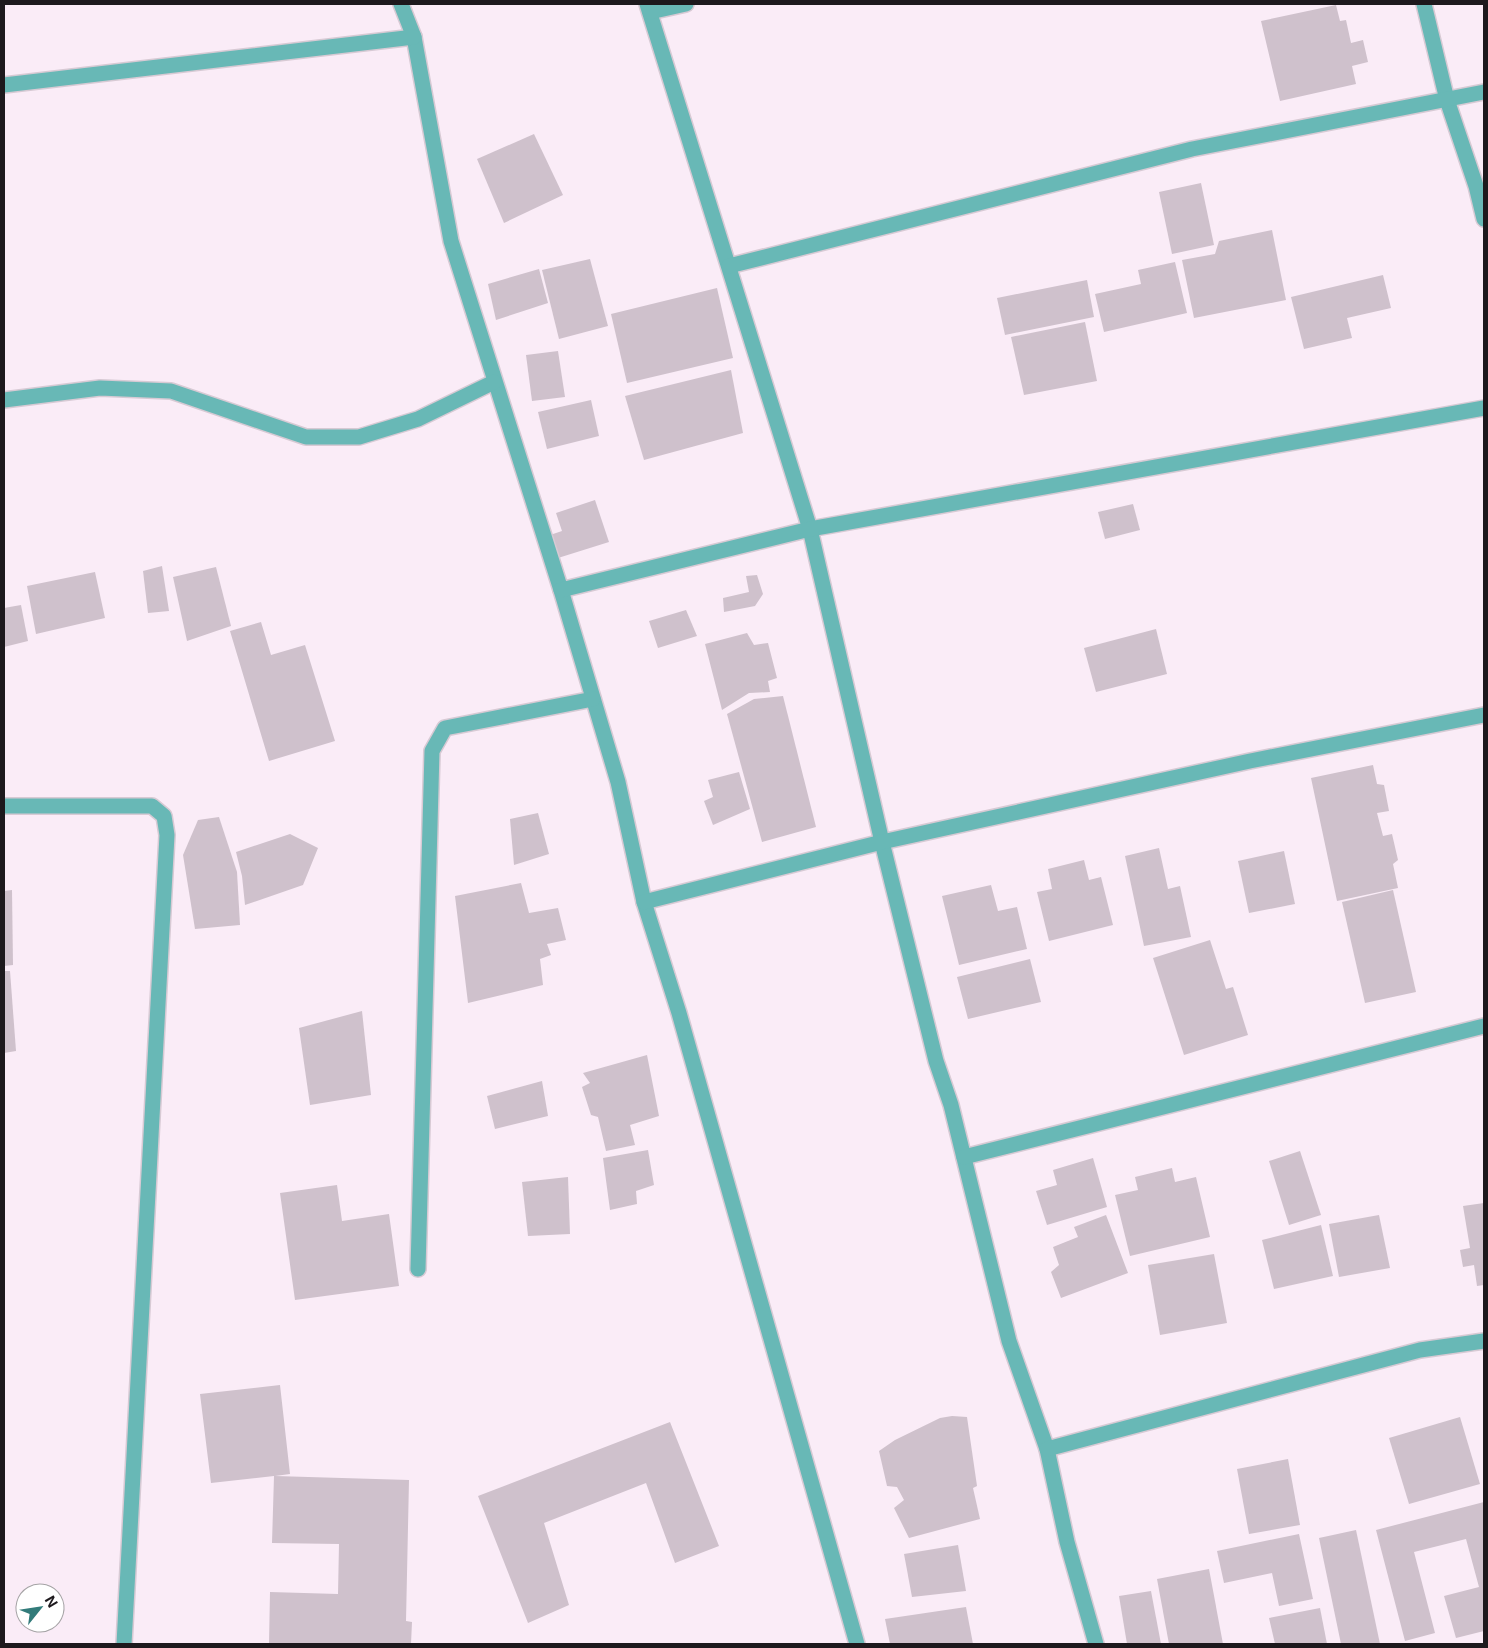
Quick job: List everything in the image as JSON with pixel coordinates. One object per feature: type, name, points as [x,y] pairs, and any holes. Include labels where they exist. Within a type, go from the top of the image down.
[{"type":"street","points":[[686,4],[648,8],[696,169],[729,266],[810,529],[882,842],[936,1060],[964,1157],[1008,1341],[1047,1450],[1067,1542],[1096,1644]]},
{"type":"street","points":[[1424,4],[1447,100],[1476,186],[1484,219]]},
{"type":"street","points":[[406,5],[414,37],[451,241],[494,382],[562,590],[618,782],[644,902],[679,1013],[857,1644]]},
{"type":"street","points":[[4,85],[414,37]]},
{"type":"street","points":[[729,266],[1192,149],[1484,92]]},
{"type":"street","points":[[4,400],[100,388],[171,391],[306,437],[359,436],[418,419],[494,382]]},
{"type":"street","points":[[562,590],[810,529],[1484,408]]},
{"type":"street","points":[[418,1269],[432,751],[444,728],[593,699]]},
{"type":"street","points":[[644,902],[882,842],[1250,761],[1484,715]]},
{"type":"street","points":[[4,806],[152,806],[164,816],[167,835],[124,1644]]},
{"type":"street","points":[[964,1157],[1484,1026]]},
{"type":"street","points":[[1047,1450],[1420,1350],[1484,1341]]},
{"type":"building","points":[[1336,5],[1340,21],[1346,20],[1351,43],[1363,40],[1368,62],[1352,66],[1356,84],[1280,101],[1261,21]]},
{"type":"building","points":[[534,134],[563,195],[504,223],[477,159]]},
{"type":"building","points":[[1201,183],[1214,245],[1172,254],[1159,192]]},
{"type":"building","points":[[1272,230],[1286,300],[1194,318],[1182,260],[1215,254],[1219,241]]},
{"type":"building","points":[[590,259],[608,326],[559,339],[542,270]]},
{"type":"building","points":[[1175,262],[1187,313],[1104,332],[1095,294],[1141,284],[1138,270]]},
{"type":"building","points":[[539,269],[548,303],[496,320],[488,284]]},
{"type":"building","points":[[1383,275],[1391,308],[1347,318],[1352,338],[1304,349],[1291,297]]},
{"type":"building","points":[[1087,280],[1094,317],[1005,335],[997,298]]},
{"type":"building","points":[[717,288],[733,358],[627,383],[611,314]]},
{"type":"building","points":[[1085,322],[1097,381],[1024,395],[1011,337]]},
{"type":"building","points":[[558,351],[565,397],[532,401],[526,355]]},
{"type":"building","points":[[731,370],[743,433],[644,460],[625,396]]},
{"type":"building","points":[[591,400],[599,436],[547,449],[538,412]]},
{"type":"building","points":[[595,500],[609,542],[558,558],[550,535],[562,531],[556,513]]},
{"type":"building","points":[[1133,504],[1140,530],[1105,539],[1098,512]]},
{"type":"building","points":[[162,566],[169,611],[148,613],[143,571]]},
{"type":"building","points":[[216,567],[231,626],[187,641],[173,577]]},
{"type":"building","points":[[95,572],[105,618],[36,634],[27,586]]},
{"type":"building","points":[[757,575],[763,594],[755,606],[724,612],[723,598],[749,592],[746,576]]},
{"type":"building","points":[[21,605],[28,641],[4,647],[4,608]]},
{"type":"building","points":[[686,610],[697,636],[658,648],[649,621]]},
{"type":"building","points":[[261,622],[271,655],[305,645],[335,741],[269,761],[230,631]]},
{"type":"building","points":[[1156,629],[1167,674],[1096,692],[1084,648]]},
{"type":"building","points":[[747,633],[754,645],[768,643],[777,678],[768,681],[770,692],[749,693],[722,710],[705,644]]},
{"type":"building","points":[[783,696],[816,827],[762,842],[727,714],[754,699]]},
{"type":"building","points":[[1373,765],[1377,784],[1384,785],[1389,811],[1377,813],[1383,836],[1392,834],[1398,860],[1393,864],[1398,888],[1337,901],[1311,778]]},
{"type":"building","points":[[739,772],[750,809],[713,825],[704,801],[713,797],[708,780]]},
{"type":"building","points":[[538,813],[549,854],[514,865],[510,819]]},
{"type":"building","points":[[219,817],[237,872],[240,925],[195,929],[183,855],[198,820]]},
{"type":"building","points":[[290,834],[318,848],[303,885],[245,905],[242,876],[236,852]]},
{"type":"building","points":[[1159,848],[1168,889],[1180,886],[1191,937],[1144,946],[1125,856]]},
{"type":"building","points":[[1284,851],[1295,904],[1249,913],[1238,861]]},
{"type":"building","points":[[1084,860],[1089,880],[1101,877],[1113,925],[1049,941],[1037,892],[1052,889],[1048,869]]},
{"type":"building","points":[[521,883],[529,913],[558,908],[566,940],[547,944],[551,955],[540,959],[543,985],[468,1003],[455,896]]},
{"type":"building","points":[[991,885],[998,911],[1017,907],[1027,949],[959,965],[942,896]]},
{"type":"building","points":[[12,890],[13,965],[4,966],[4,891]]},
{"type":"building","points":[[1393,890],[1416,992],[1365,1003],[1342,902]]},
{"type":"building","points":[[1210,940],[1226,989],[1233,987],[1248,1035],[1184,1055],[1153,958]]},
{"type":"building","points":[[1030,959],[1041,1002],[968,1019],[957,977]]},
{"type":"building","points":[[4,971],[10,971],[16,1051],[4,1053]]},
{"type":"building","points":[[362,1011],[371,1095],[310,1105],[299,1028]]},
{"type":"building","points":[[647,1055],[659,1116],[630,1125],[635,1145],[606,1151],[598,1117],[591,1115],[582,1087],[590,1083],[583,1073]]},
{"type":"building","points":[[542,1081],[548,1116],[495,1129],[487,1096]]},
{"type":"building","points":[[648,1150],[654,1185],[636,1191],[637,1204],[610,1210],[603,1158]]},
{"type":"building","points":[[1300,1151],[1321,1215],[1289,1225],[1269,1161]]},
{"type":"building","points":[[1093,1158],[1107,1207],[1047,1225],[1036,1191],[1057,1185],[1053,1170]]},
{"type":"building","points":[[1172,1168],[1175,1182],[1196,1177],[1210,1237],[1130,1256],[1115,1195],[1138,1190],[1135,1177]]},
{"type":"building","points":[[568,1177],[570,1234],[528,1236],[522,1182]]},
{"type":"building","points":[[337,1185],[342,1221],[389,1214],[399,1286],[295,1300],[280,1193]]},
{"type":"building","points":[[1484,1203],[1484,1285],[1477,1286],[1474,1265],[1463,1267],[1460,1250],[1470,1248],[1463,1206]]},
{"type":"building","points":[[1106,1215],[1128,1273],[1061,1298],[1051,1272],[1059,1265],[1053,1247],[1078,1237],[1074,1227]]},
{"type":"building","points":[[1379,1215],[1390,1268],[1339,1277],[1329,1224]]},
{"type":"building","points":[[1321,1225],[1333,1276],[1274,1289],[1262,1240]]},
{"type":"building","points":[[1214,1254],[1227,1323],[1160,1335],[1148,1265]]},
{"type":"building","points":[[280,1385],[290,1474],[275,1476],[409,1480],[406,1621],[412,1622],[411,1644],[269,1644],[270,1592],[338,1594],[339,1544],[272,1543],[274,1476],[211,1483],[200,1394]]},
{"type":"building","points":[[952,1416],[967,1417],[977,1486],[973,1488],[980,1519],[909,1538],[894,1508],[904,1500],[897,1487],[887,1486],[879,1451],[895,1440],[940,1418]]},
{"type":"building","points":[[1460,1417],[1480,1484],[1409,1504],[1389,1438]]},
{"type":"building","points":[[670,1422],[719,1546],[675,1563],[646,1483],[544,1523],[569,1605],[528,1623],[478,1496]]},
{"type":"building","points":[[1288,1459],[1300,1525],[1249,1534],[1237,1469]]},
{"type":"building","points":[[1484,1502],[1484,1631],[1456,1638],[1444,1596],[1479,1587],[1466,1539],[1414,1552],[1435,1633],[1405,1641],[1376,1530]]},
{"type":"building","points":[[1356,1530],[1380,1644],[1341,1644],[1319,1538]]},
{"type":"building","points":[[1299,1534],[1313,1599],[1279,1606],[1272,1573],[1224,1583],[1217,1551]]},
{"type":"building","points":[[958,1545],[966,1591],[912,1597],[904,1554]]},
{"type":"building","points":[[1209,1569],[1223,1644],[1169,1644],[1157,1579]]},
{"type":"building","points":[[1151,1591],[1161,1644],[1127,1644],[1119,1596]]},
{"type":"building","points":[[966,1607],[973,1644],[890,1644],[885,1619]]},
{"type":"building","points":[[1320,1608],[1327,1644],[1275,1644],[1269,1618]]}]
